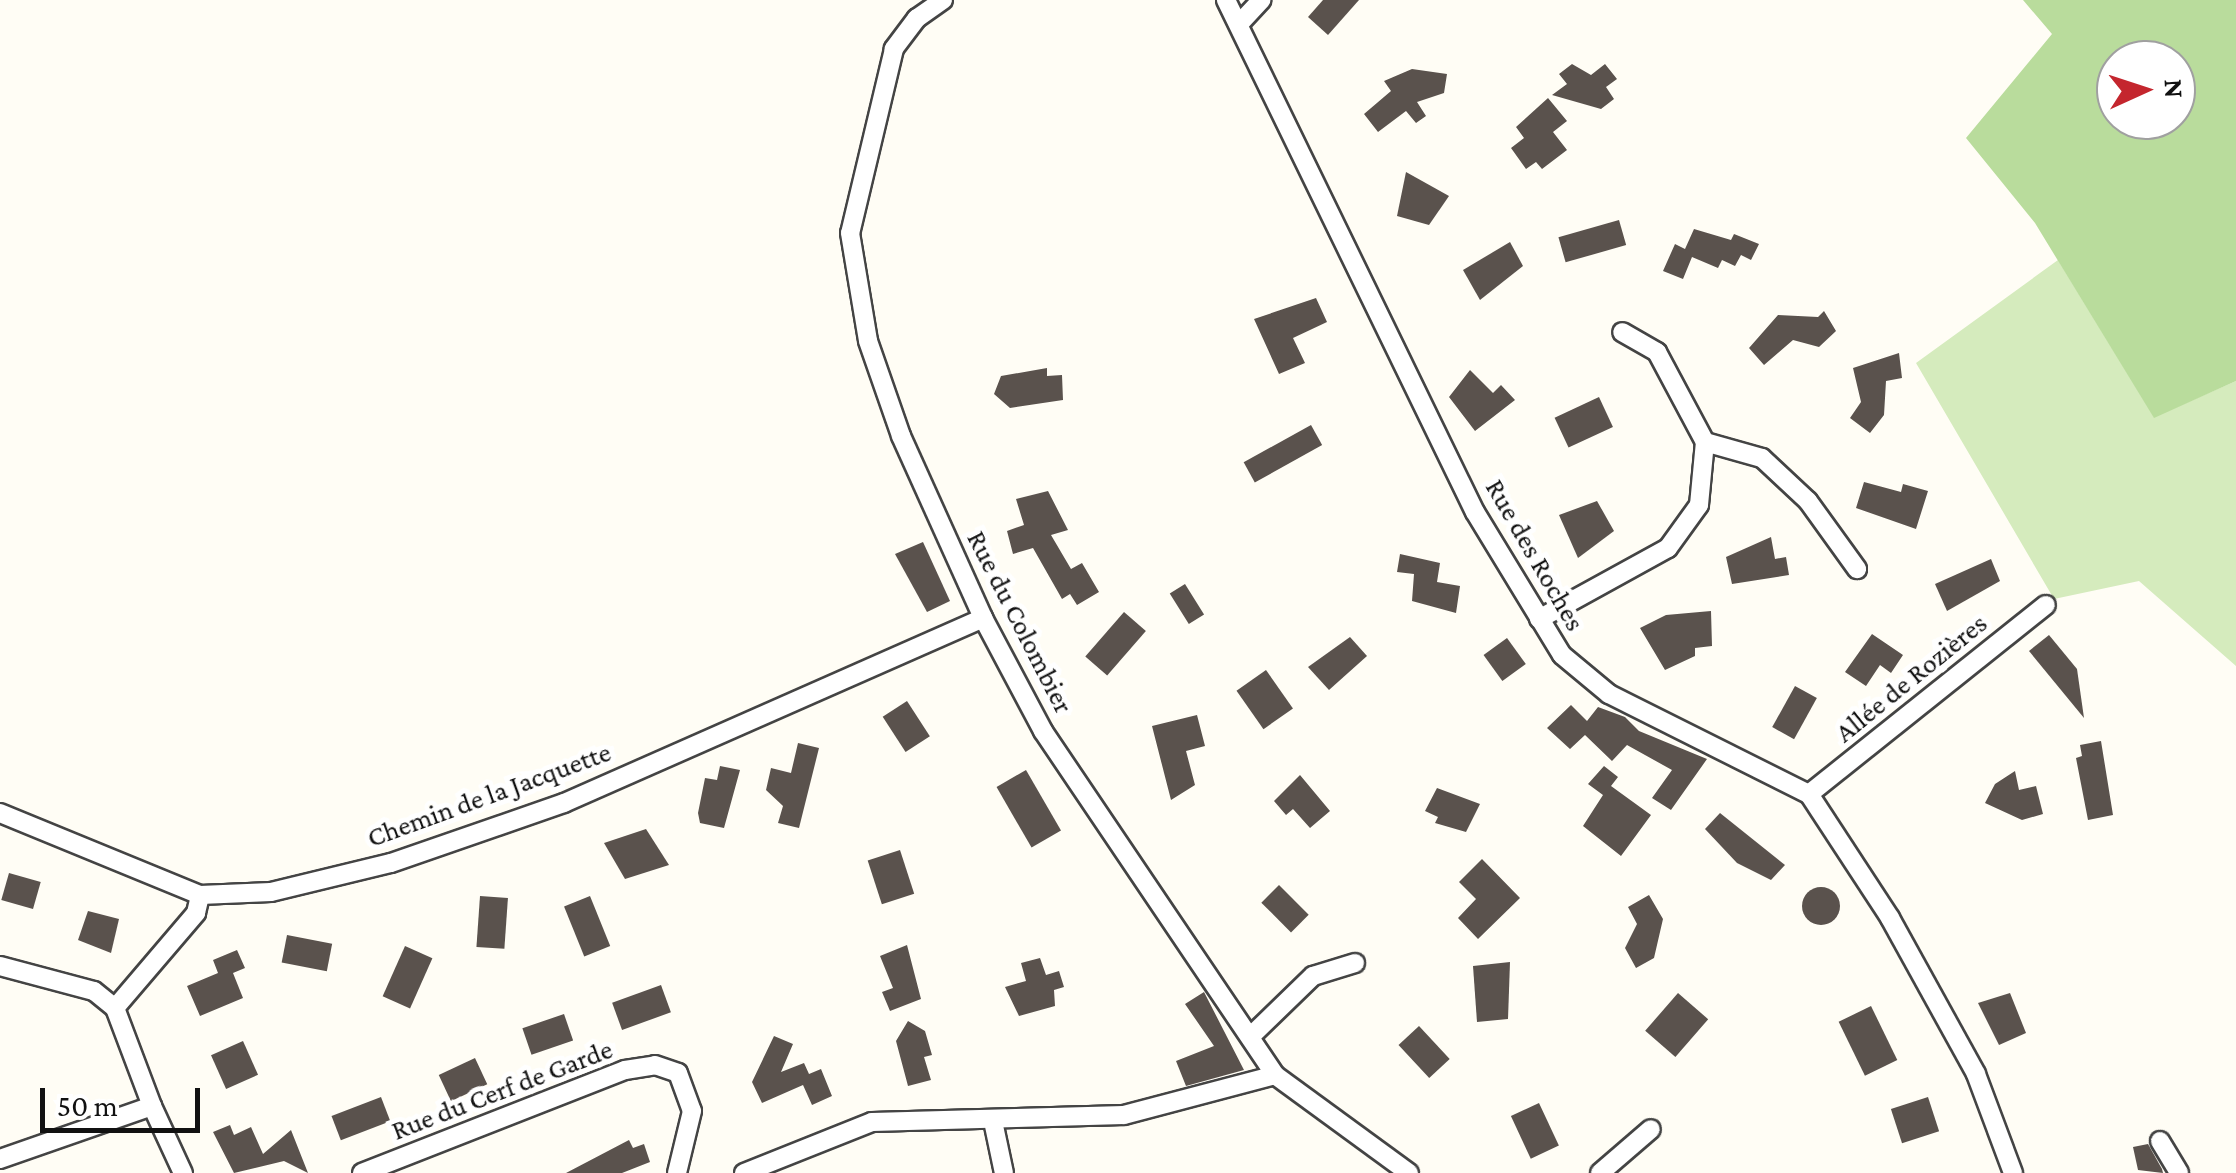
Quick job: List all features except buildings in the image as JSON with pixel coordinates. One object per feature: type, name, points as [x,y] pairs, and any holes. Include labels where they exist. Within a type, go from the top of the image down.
[{"type":"street","name":"Rue du Colombier","points":[[943,0],[917,18],[894,49],[850,234],[874,357],[983,618],[1043,731],[1275,1075],[1409,1173]]},
{"type":"street","name":"Rue des Roches","points":[[1226,0],[1475,512],[1562,655],[1609,694],[1810,794]]},
{"type":"street","points":[[1239,24],[1261,0]]},
{"type":"street","points":[[1539,619],[1668,548],[1699,505],[1705,442],[1657,352],[1622,332]]},
{"type":"street","points":[[1705,442],[1762,458],[1808,501],[1857,569]]},
{"type":"street","name":"Allée de Rozières","points":[[1810,794],[2046,604]]},
{"type":"street","name":"Chemin de la Jacquette","points":[[0,813],[200,895],[271,892],[392,862],[564,803],[983,618]]},
{"type":"street","points":[[1810,794],[1890,918],[1976,1074],[2012,1173]]},
{"type":"street","points":[[115,1008],[196,913],[200,895]]},
{"type":"street","points":[[1250,1037],[1313,976],[1355,963]]},
{"type":"street","points":[[0,966],[94,991],[115,1008],[152,1106],[183,1173]]},
{"type":"street","name":"Rue du Cerf de Garde","points":[[362,1173],[625,1070],[656,1065],[678,1073],[692,1111],[676,1173]]},
{"type":"street","points":[[744,1173],[872,1122],[1124,1115],[1275,1075]]},
{"type":"street","points":[[0,1159],[152,1106]]},
{"type":"street","points":[[993,1121],[1004,1173]]},
{"type":"street","points":[[1600,1173],[1650,1130]]},
{"type":"street","points":[[2160,1142],[2179,1173]]},
{"type":"green space","points":[[2023,0],[2236,0],[2236,381],[2154,418],[2035,223],[1966,138],[2052,34]]},
{"type":"green space","points":[[2058,260],[2154,417],[2236,381],[2236,666],[2139,581],[2054,599],[1916,363]]}]
